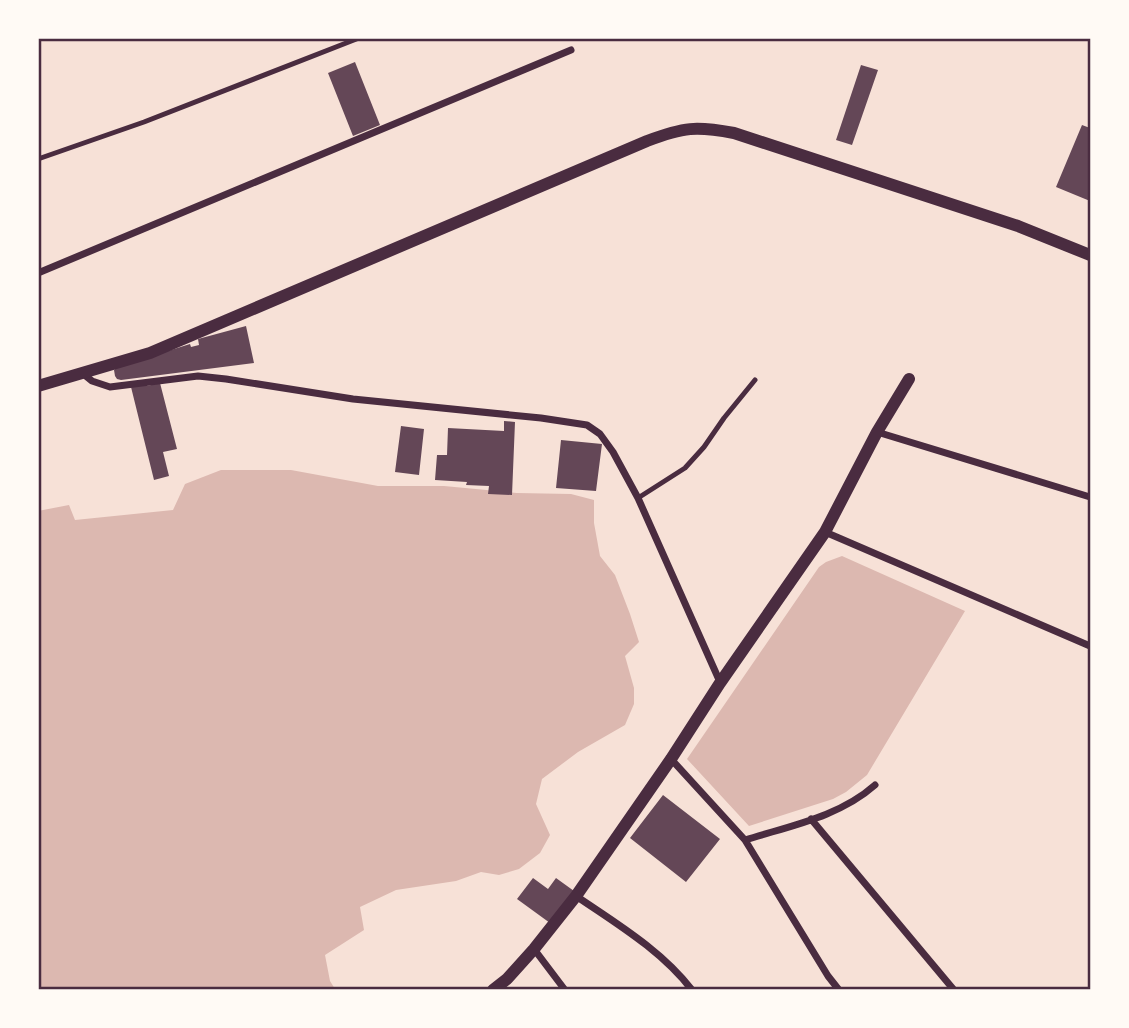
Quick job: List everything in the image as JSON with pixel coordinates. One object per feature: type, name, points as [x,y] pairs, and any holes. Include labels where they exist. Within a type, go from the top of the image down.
[{"type":"street","points":[[38,273],[571,50]]},
{"type":"street","points":[[38,386],[150,353],[647,141],[692,128],[734,133],[1018,226],[1090,254]]},
{"type":"street","points":[[81,372],[92,381],[110,387],[198,376],[353,399],[587,425],[600,433],[614,452],[638,498],[720,683]]},
{"type":"street","points":[[493,989],[507,979],[534,949],[576,896],[671,759],[720,683],[825,532],[877,432],[909,379]]},
{"type":"street","points":[[877,432],[1090,497]]},
{"type":"street","points":[[825,532],[1090,646]]},
{"type":"street","points":[[671,759],[745,840],[828,976],[839,989]]},
{"type":"street","points":[[745,840],[839,810],[875,785]]},
{"type":"street","points":[[811,819],[954,989]]},
{"type":"street","points":[[576,896],[653,950],[680,974],[692,989]]},
{"type":"street","points":[[534,949],[565,989]]},
{"type":"lane","points":[[38,159],[144,122],[359,38]]},
{"type":"lane","points":[[638,498],[685,468],[755,380]]},
{"type":"shaded area","points":[[221,470],[291,470],[378,486],[444,486],[517,493],[571,494],[594,500],[594,523],[600,556],[615,575],[639,642],[625,656],[634,688],[634,704],[625,725],[578,752],[542,779],[536,804],[550,835],[540,853],[519,869],[499,875],[481,872],[456,881],[396,890],[360,907],[364,930],[325,955],[330,981],[335,989],[39,989],[38,511],[69,505],[75,520],[173,510],[185,484]]},
{"type":"shaded area","points":[[842,556],[965,611],[867,775],[833,799],[749,826],[687,759],[819,567]]},
{"type":"building","points":[[355,62],[380,125],[353,136],[328,73]]},
{"type":"building","points":[[861,65],[878,70],[852,145],[836,140]]},
{"type":"building","points":[[1082,125],[1090,128],[1090,201],[1056,187]]},
{"type":"building","points":[[246,326],[254,363],[121,380],[115,376],[114,370],[117,367],[190,344],[191,347],[199,345],[198,339]]},
{"type":"building","points":[[146,383],[147,386],[160,383],[177,449],[163,452],[169,476],[154,480],[131,387]]},
{"type":"building","points":[[504,421],[515,422],[512,495],[488,494],[489,486],[435,480],[437,455],[447,455],[448,428],[504,431]]},
{"type":"building","points":[[401,426],[424,429],[419,475],[395,472]]},
{"type":"building","points":[[561,440],[602,444],[596,491],[556,488]]},
{"type":"building","points":[[663,795],[720,839],[686,882],[630,838]]},
{"type":"building","points":[[533,878],[548,889],[556,878],[574,891],[550,923],[517,899]]}]
